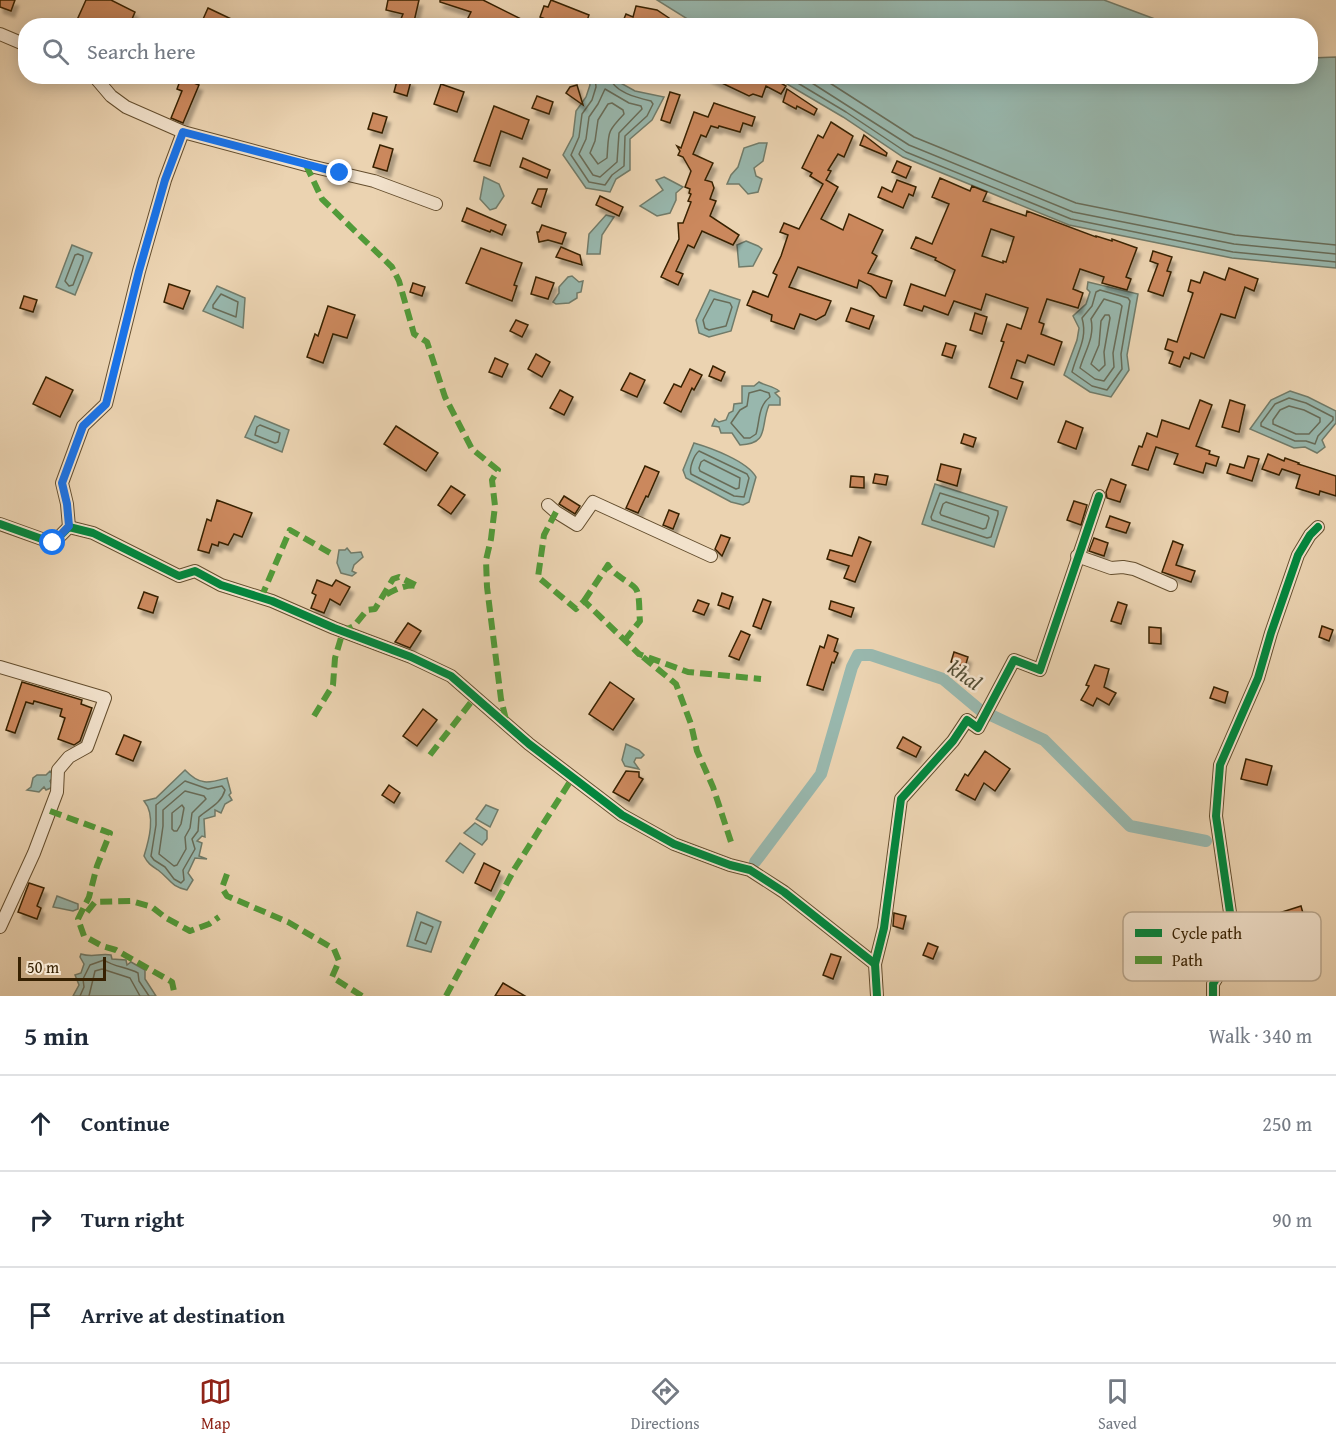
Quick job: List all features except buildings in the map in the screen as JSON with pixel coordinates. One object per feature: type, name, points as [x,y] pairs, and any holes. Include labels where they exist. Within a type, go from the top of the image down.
[{"type":"street","points":[[0,34],[18,42]]},
{"type":"street","points":[[101,84],[111,96],[126,107],[183,132],[374,181],[436,204]]},
{"type":"street","points":[[0,524],[53,543],[69,526],[62,483],[83,426],[106,404],[145,248],[165,180],[183,132]]},
{"type":"street","points":[[877,996],[875,964],[884,928],[901,799],[953,741],[967,720],[978,728],[1014,660],[1040,670],[1099,496]]},
{"type":"street","points":[[548,505],[577,525],[593,502],[711,556]]},
{"type":"street","points":[[69,526],[93,533],[179,576],[195,571],[221,585],[272,601],[334,628],[411,657],[451,676],[529,744],[622,815],[674,844],[750,870],[784,892],[875,964]]},
{"type":"street","points":[[1229,912],[1216,816],[1220,765],[1258,678],[1298,555],[1310,535],[1318,527]]},
{"type":"street","points":[[1077,556],[1111,568],[1123,567],[1134,570],[1172,585]]},
{"type":"street","points":[[0,667],[105,698],[87,747],[69,757],[58,770],[57,792],[34,853],[0,927]]},
{"type":"street","points":[[1213,996],[1215,981]]},
{"type":"water","points":[[657,0],[1104,0],[1152,18],[686,18]]},
{"type":"water","points":[[1336,57],[1336,268],[1232,258],[1069,225],[903,157],[843,117],[787,84],[1318,84],[1318,58]]},
{"type":"water","points":[[622,84],[635,91],[664,97],[652,120],[630,139],[630,170],[616,179],[610,192],[586,188],[563,155],[573,136],[576,111],[586,97],[590,85]]},
{"type":"water","points":[[767,143],[763,161],[754,168],[756,176],[762,179],[758,192],[748,194],[739,184],[727,184],[738,167],[744,148]]},
{"type":"water","points":[[484,177],[499,184],[504,196],[496,208],[490,210],[480,199]]},
{"type":"water","points":[[664,177],[683,187],[676,193],[676,200],[670,213],[657,216],[640,206],[663,190],[656,180]]},
{"type":"water","points":[[606,215],[614,217],[602,235],[600,254],[587,254],[589,234]]},
{"type":"water","points":[[746,241],[762,249],[753,266],[739,267],[737,245]]},
{"type":"water","points":[[72,245],[92,253],[75,295],[56,287]]},
{"type":"water","points":[[572,276],[579,282],[583,281],[581,292],[577,293],[577,298],[569,303],[556,304],[553,302],[559,293],[559,287],[568,277]]},
{"type":"water","points":[[1088,282],[1138,294],[1127,355],[1129,370],[1111,397],[1090,392],[1064,375],[1079,328],[1073,316],[1086,304],[1090,292],[1087,289]]},
{"type":"water","points":[[217,286],[245,298],[243,328],[203,311]]},
{"type":"water","points":[[710,290],[740,300],[731,331],[709,337],[699,333],[696,320]]},
{"type":"water","points":[[759,382],[779,391],[775,393],[780,398],[780,405],[769,405],[762,432],[756,441],[740,445],[732,433],[721,433],[719,427],[712,426],[715,419],[719,422],[726,420],[729,413],[733,411],[734,404],[742,403],[742,386],[754,386]]},
{"type":"water","points":[[1290,391],[1336,411],[1336,423],[1322,440],[1325,447],[1317,453],[1305,447],[1294,448],[1250,429],[1271,400]]},
{"type":"water","points":[[255,416],[289,430],[282,452],[245,437]]},
{"type":"water","points":[[694,443],[728,456],[751,471],[756,477],[749,502],[743,505],[731,502],[686,478],[683,470]]},
{"type":"water","points":[[935,484],[1007,507],[994,547],[922,524]]},
{"type":"water","points":[[347,548],[351,553],[361,552],[363,557],[354,565],[352,571],[356,573],[352,576],[341,573],[337,563],[339,550]]},
{"type":"water","points":[[626,744],[644,755],[636,758],[634,762],[639,769],[625,766],[622,760]]},
{"type":"water","points":[[185,770],[195,779],[205,782],[227,778],[231,793],[229,795],[232,800],[225,804],[221,813],[215,810],[215,816],[204,819],[205,837],[202,836],[197,841],[202,843],[199,856],[207,859],[195,858],[188,873],[193,880],[187,890],[174,885],[144,856],[151,820],[144,801],[156,798]]},
{"type":"water","points":[[50,771],[54,776],[50,781],[53,787],[46,790],[44,787],[39,792],[27,790],[31,787],[33,778],[37,775],[46,775]]},
{"type":"water","points":[[486,805],[498,810],[490,827],[476,819]]},
{"type":"water","points":[[475,823],[487,831],[487,839],[482,845],[464,833]]},
{"type":"water","points":[[460,843],[475,854],[463,873],[446,861]]},
{"type":"water","points":[[57,896],[78,904],[78,909],[73,911],[53,907]]},
{"type":"water","points":[[417,912],[441,922],[431,952],[407,946]]},
{"type":"water","points":[[81,954],[111,955],[112,959],[126,960],[127,965],[131,962],[145,970],[145,979],[156,996],[73,996],[79,985],[75,975],[81,973],[84,964],[80,957]]},
{"type":"waterway","name":"khal","points":[[755,862],[821,774],[852,667],[858,655],[871,655],[943,679],[980,710],[1044,740],[1130,826],[1206,841]]},
{"type":"marked path","points":[[306,165],[322,199],[392,267],[399,281],[414,334],[427,342],[445,397],[472,449],[498,470],[492,480],[495,506],[486,560],[487,587],[501,699],[507,724]]},
{"type":"marked path","points":[[556,512],[544,535],[538,577],[576,609],[584,601],[639,654],[688,672],[761,679]]},
{"type":"marked path","points":[[261,598],[290,530],[332,554]]},
{"type":"marked path","points":[[584,601],[608,565],[635,588],[639,598],[640,621],[625,640]]},
{"type":"marked path","points":[[314,716],[333,685],[335,658],[343,631],[354,626],[367,610],[375,609],[393,579],[399,577],[418,586],[404,587],[383,596]]},
{"type":"marked path","points":[[643,657],[676,684],[691,724],[697,751],[713,787],[732,845]]},
{"type":"marked path","points":[[430,755],[475,697]]},
{"type":"marked path","points":[[446,996],[515,868],[573,777]]},
{"type":"marked path","points":[[50,811],[110,833],[97,866],[89,897],[78,919],[84,936],[102,946],[116,950],[172,982],[175,996]]},
{"type":"marked path","points":[[227,874],[222,888],[227,896],[288,922],[334,949],[339,961],[332,977],[362,996]]},
{"type":"marked path","points":[[87,912],[95,902],[131,901],[152,907],[166,918],[190,931],[209,924],[219,917]]},
{"type":"cycle path","points":[[875,964],[884,928],[901,799],[953,741],[967,720],[978,728],[1014,660],[1040,670],[1099,496]]},
{"type":"cycle path","points":[[0,524],[53,543],[69,527],[93,533],[179,576],[195,571],[221,585],[272,601],[334,628],[411,657],[451,676],[529,744],[622,815],[674,844],[750,870],[784,892],[875,964],[877,996]]},
{"type":"cycle path","points":[[1230,912],[1216,816],[1220,765],[1258,678],[1298,555],[1310,535],[1318,527]]},
{"type":"cycle path","points":[[1213,996],[1215,981]]},
{"type":"route","points":[[53,543],[69,526],[62,483],[83,426],[106,404],[139,271],[165,180],[183,132],[340,173]]}]
